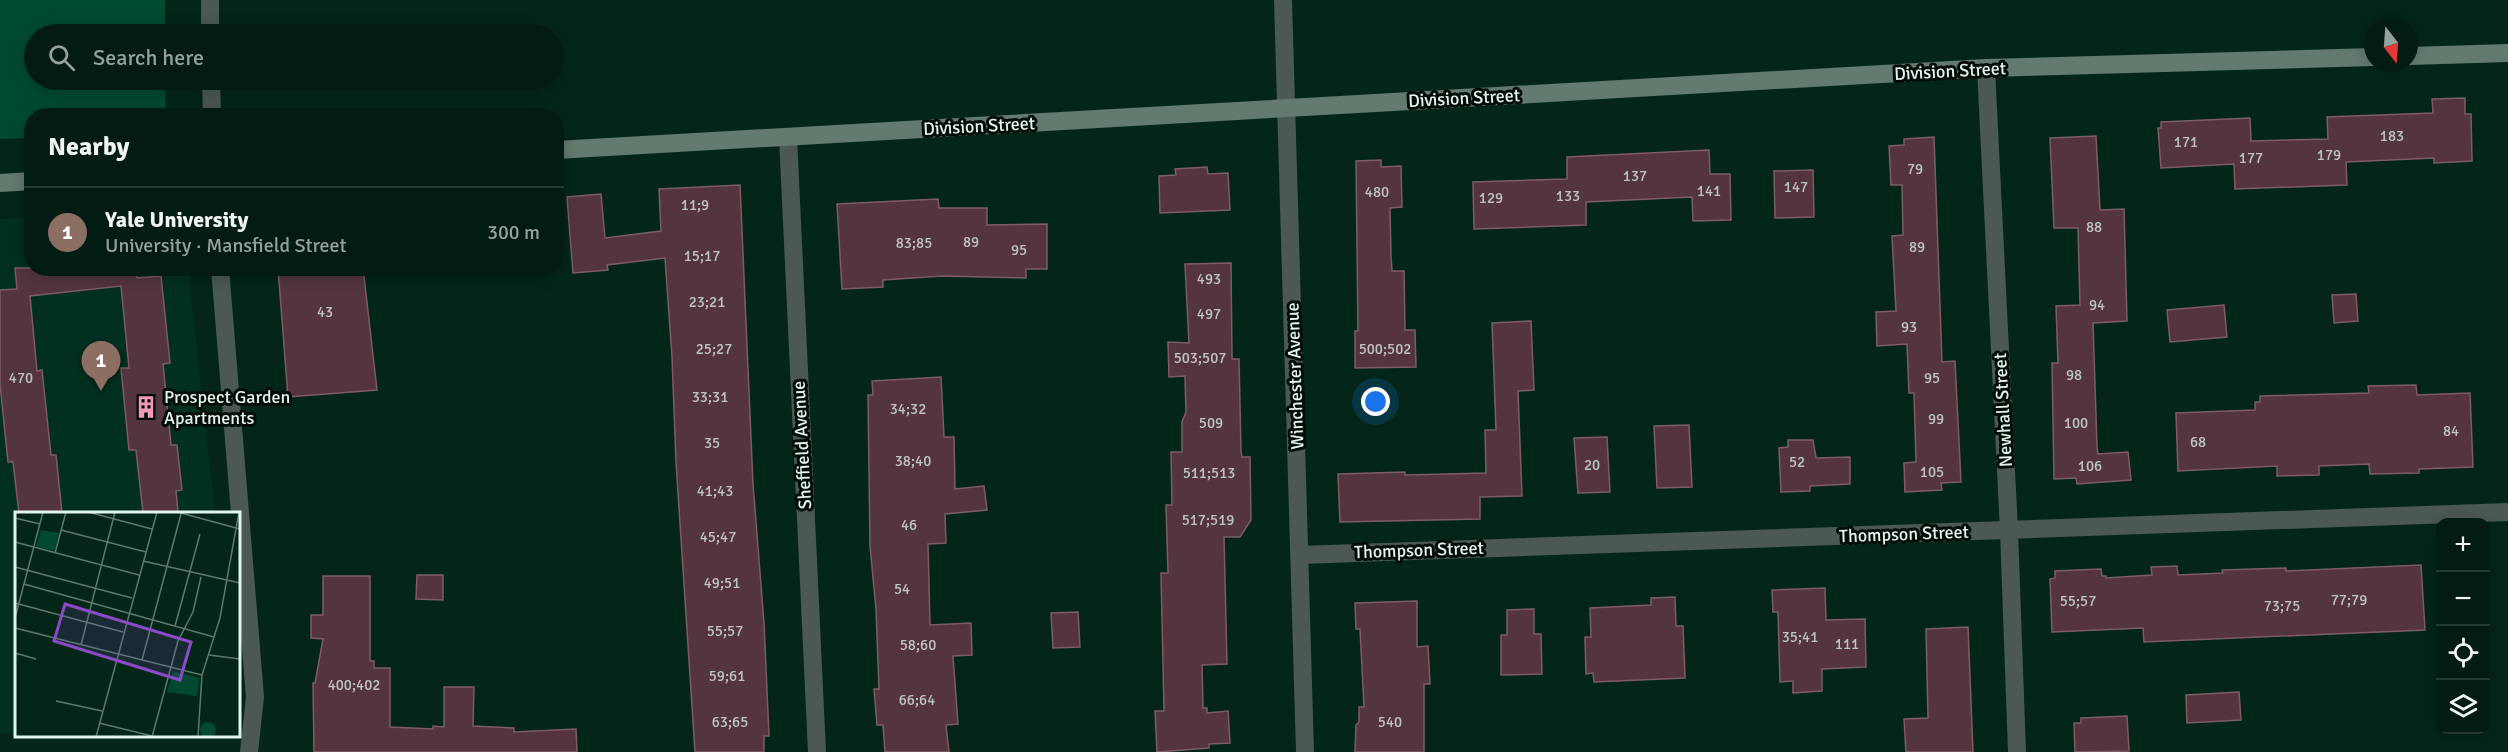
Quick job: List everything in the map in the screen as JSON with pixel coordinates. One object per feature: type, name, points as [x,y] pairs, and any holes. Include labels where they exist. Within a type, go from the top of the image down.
[{"type":"main road","points":[[2418,56],[2508,53]]},
{"type":"main road","name":"Division Street","points":[[564,150],[1986,68],[2364,57]]},
{"type":"main road","points":[[0,183],[24,182]]},
{"type":"street","points":[[210,0],[210,24]]},
{"type":"street","name":"Winchester Avenue","points":[[1283,0],[1305,752]]},
{"type":"street","name":"Newhall Street","points":[[1986,68],[2009,531],[2017,752]]},
{"type":"street","points":[[211,90],[212,108]]},
{"type":"street","name":"Sheffield Avenue","points":[[788,137],[817,752]]},
{"type":"street","points":[[221,276],[240,512]]},
{"type":"street","points":[[240,513],[255,697],[252,743],[249,752]]},
{"type":"street","name":"Thompson Street","points":[[1301,555],[2508,513]]},
{"type":"shaded area","points":[[0,0],[165,0],[165,24],[24,24],[24,90],[165,90],[166,108],[24,108],[24,138],[0,139]]},
{"type":"shaded area","points":[[24,218],[24,276],[189,276],[215,512],[15,512],[15,734],[0,733],[0,219]]},
{"type":"building","points":[[2465,98],[2465,114],[2471,114],[2472,161],[2434,163],[2434,158],[2346,162],[2347,185],[2235,189],[2234,164],[2161,168],[2158,128],[2161,128],[2161,122],[2250,118],[2251,141],[2328,139],[2327,117],[2433,113],[2432,99]]},
{"type":"building","points":[[2096,136],[2100,210],[2124,209],[2127,321],[2093,323],[2097,447],[2098,454],[2128,452],[2131,480],[2077,484],[2076,478],[2054,479],[2052,363],[2058,363],[2056,306],[2080,305],[2078,228],[2054,228],[2050,138]]},
{"type":"building","points":[[1934,137],[1942,362],[1955,361],[1961,482],[1941,483],[1942,490],[1905,492],[1904,463],[1916,462],[1914,393],[1909,393],[1907,344],[1877,346],[1876,312],[1896,311],[1892,236],[1903,235],[1902,185],[1891,185],[1889,146],[1904,145],[1904,139]]},
{"type":"building","points":[[1709,150],[1710,174],[1730,174],[1731,220],[1693,221],[1692,197],[1586,202],[1586,225],[1474,229],[1473,182],[1567,179],[1567,157]]},
{"type":"building","points":[[1381,160],[1381,167],[1401,166],[1402,207],[1390,208],[1392,271],[1404,271],[1405,330],[1415,330],[1416,367],[1355,368],[1355,331],[1358,331],[1356,161]]},
{"type":"building","points":[[1207,167],[1208,174],[1228,173],[1230,210],[1160,213],[1159,176],[1176,175],[1175,169]]},
{"type":"building","points":[[1813,170],[1814,217],[1775,218],[1774,171]]},
{"type":"building","points":[[740,185],[753,484],[764,623],[769,736],[764,736],[764,752],[695,752],[665,258],[607,265],[608,270],[573,273],[567,197],[601,194],[605,238],[661,231],[659,189]]},
{"type":"building","points":[[938,199],[939,208],[987,208],[987,225],[1047,224],[1047,269],[1026,269],[1026,278],[942,276],[883,280],[883,287],[842,289],[837,204]]},
{"type":"building","points":[[1231,263],[1232,359],[1239,359],[1241,451],[1242,457],[1250,457],[1251,520],[1240,537],[1224,537],[1227,664],[1202,665],[1203,708],[1207,708],[1207,713],[1228,711],[1230,743],[1209,744],[1209,748],[1157,752],[1155,711],[1164,711],[1161,573],[1168,573],[1166,505],[1172,505],[1171,452],[1182,452],[1182,422],[1186,412],[1185,376],[1169,377],[1168,342],[1189,343],[1185,264]]},
{"type":"building","points":[[15,268],[24,268],[24,276],[137,276],[137,278],[161,276],[170,363],[163,364],[171,445],[177,445],[182,490],[176,491],[178,512],[143,512],[136,450],[129,450],[121,368],[129,368],[121,286],[30,296],[37,371],[42,370],[51,455],[56,455],[62,512],[19,512],[13,462],[8,462],[0,384],[0,290],[17,289]]},
{"type":"building","points":[[279,276],[364,276],[377,390],[288,397]]},
{"type":"building","points":[[2356,294],[2358,321],[2334,323],[2332,295]]},
{"type":"building","points":[[2224,305],[2227,337],[2170,342],[2167,310]]},
{"type":"building","points":[[1531,321],[1534,390],[1518,391],[1522,496],[1480,497],[1480,519],[1340,522],[1338,474],[1486,473],[1485,430],[1496,430],[1492,323]]},
{"type":"building","points":[[941,377],[944,437],[954,437],[955,489],[984,486],[987,510],[945,514],[946,543],[928,544],[930,625],[971,623],[972,655],[953,656],[958,724],[946,725],[949,752],[885,752],[883,725],[877,725],[874,689],[879,689],[876,609],[870,546],[868,395],[873,395],[872,381]]},
{"type":"building","points":[[2416,385],[2417,395],[2470,393],[2473,467],[2419,469],[2419,473],[2370,474],[2369,464],[2319,466],[2319,475],[2277,476],[2277,466],[2178,471],[2176,413],[2255,410],[2255,402],[2260,402],[2260,396],[2369,393],[2368,386]]},
{"type":"building","points":[[1689,425],[1692,487],[1657,488],[1654,426]]},
{"type":"building","points":[[1607,437],[1610,492],[1578,493],[1574,438]]},
{"type":"building","points":[[1788,440],[1813,440],[1816,458],[1850,457],[1850,484],[1810,486],[1810,491],[1781,492],[1779,448],[1788,447]]},
{"type":"building","points":[[2421,565],[2425,630],[2144,642],[2143,628],[2052,632],[2050,579],[2055,578],[2055,571],[2101,569],[2102,576],[2106,578],[2152,575],[2151,567],[2177,566],[2178,575],[2223,573],[2222,570],[2286,568],[2286,571]]},
{"type":"building","points":[[417,575],[443,575],[443,600],[416,599]]},
{"type":"building","points":[[323,576],[370,576],[370,661],[374,661],[374,668],[390,668],[390,727],[433,729],[433,726],[444,727],[444,687],[474,687],[473,726],[514,728],[514,732],[576,729],[577,752],[314,752],[313,683],[315,683],[323,639],[311,638],[311,615],[323,615]]},
{"type":"building","points":[[1825,588],[1826,620],[1865,619],[1866,667],[1822,669],[1822,691],[1793,693],[1793,681],[1780,682],[1778,612],[1773,612],[1772,590]]},
{"type":"building","points":[[1675,597],[1676,626],[1683,626],[1685,678],[1594,682],[1593,673],[1586,674],[1585,637],[1591,637],[1590,608],[1651,605],[1651,598]]},
{"type":"building","points":[[1417,601],[1417,647],[1428,646],[1430,684],[1424,684],[1424,752],[1355,752],[1359,707],[1364,707],[1360,629],[1356,629],[1355,603]]},
{"type":"building","points":[[1534,609],[1534,634],[1541,634],[1542,674],[1501,675],[1501,635],[1507,635],[1507,610]]},
{"type":"building","points":[[1078,612],[1080,647],[1053,648],[1051,613]]},
{"type":"building","points":[[1968,627],[1973,752],[1906,752],[1904,719],[1928,718],[1926,629]]},
{"type":"building","points":[[2239,692],[2241,720],[2187,723],[2186,695]]},
{"type":"building","points":[[2127,716],[2129,751],[2075,752],[2074,723],[2081,723],[2081,718]]},
{"type":"place","name":"Yale University","points":[[101,391]]},
{"type":"place","name":"Prospect Garden Apartments","points":[[146,407]]}]
